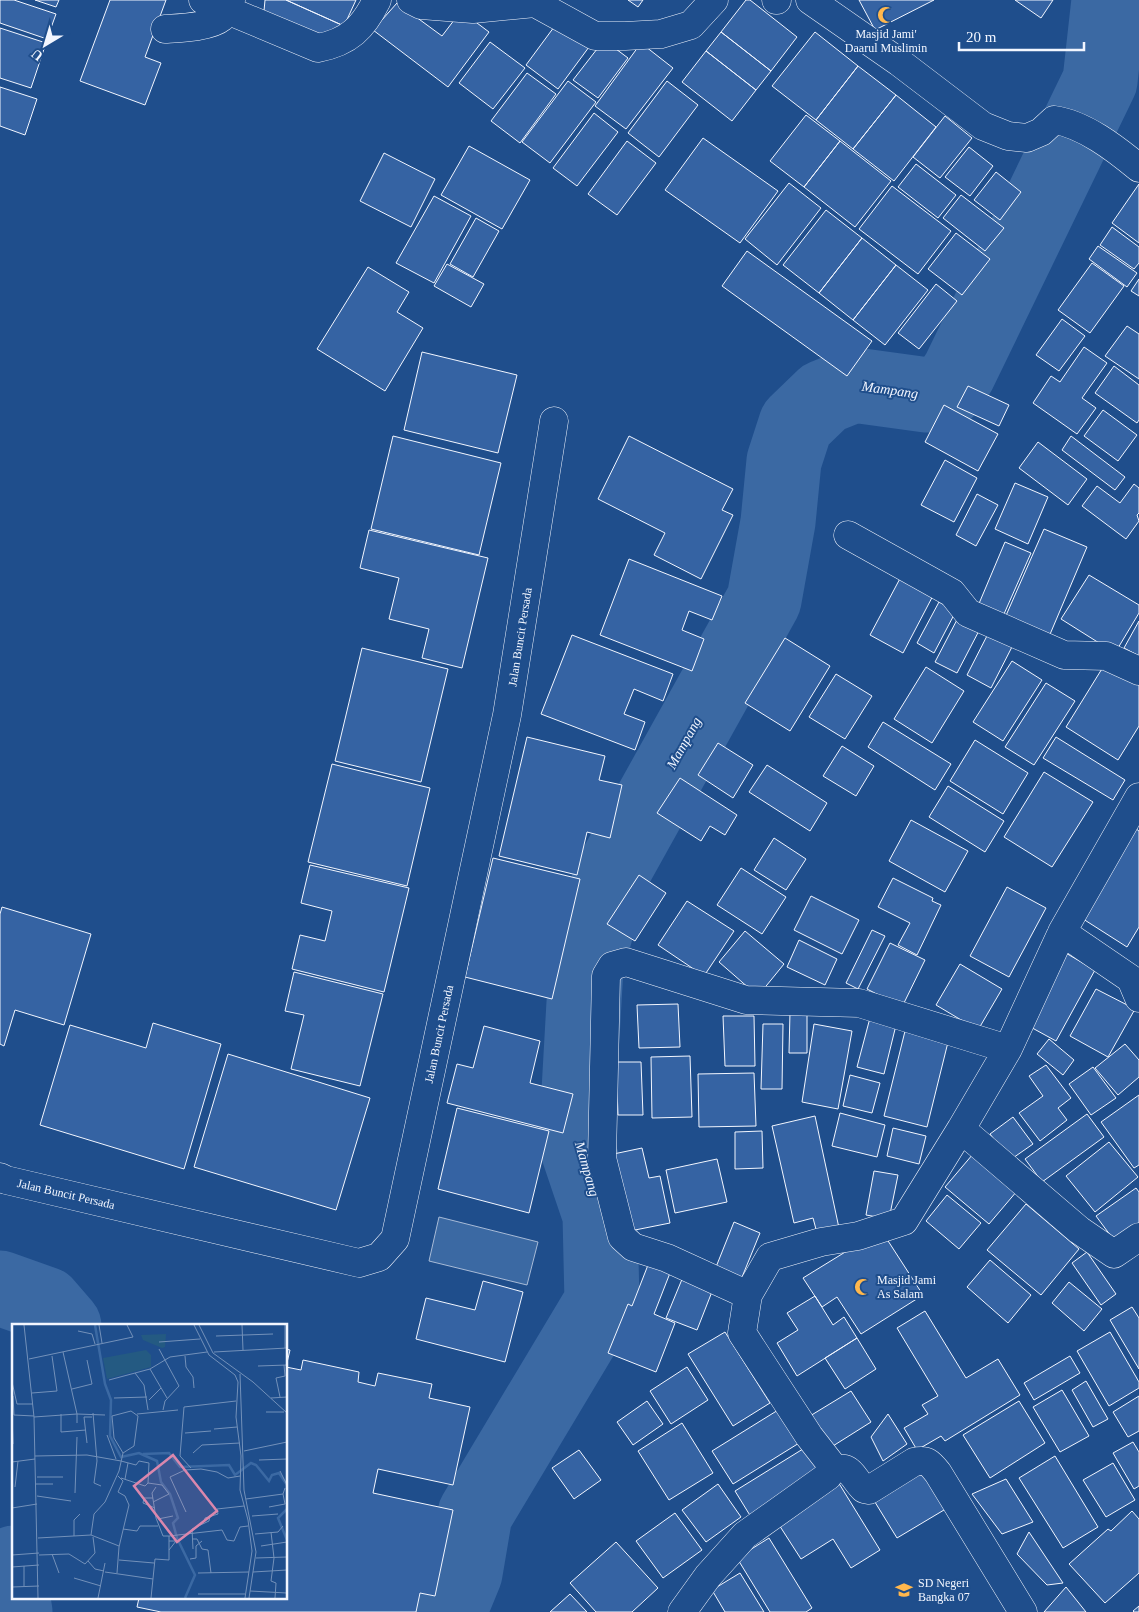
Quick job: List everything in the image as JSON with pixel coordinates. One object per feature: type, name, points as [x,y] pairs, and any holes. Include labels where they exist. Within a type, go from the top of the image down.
[{"type":"street","points":[[165,30],[200,26],[220,19],[220,3],[318,48],[334,45],[354,34],[377,0]]},
{"type":"street","points":[[411,0],[420,5],[473,9],[535,3],[595,36],[625,36],[662,34],[691,25],[714,0]]},
{"type":"street","points":[[810,0],[899,62],[983,126],[1008,136],[1027,138],[1040,132],[1054,120],[1064,121],[1097,137],[1139,168]]},
{"type":"street","name":"Jalan Buncit Persada","points":[[0,1177],[6,1180],[359,1263],[379,1257],[394,1239],[508,715],[554,421]]},
{"type":"street","points":[[848,535],[952,592],[968,613],[1064,654],[1106,656],[1139,670]]},
{"type":"street","points":[[832,1470],[828,1458],[810,1436],[742,1333],[748,1295],[770,1257],[821,1242],[858,1236],[904,1221],[1008,1049],[1062,932],[1139,796]]},
{"type":"street","points":[[1062,932],[1131,979],[1139,998]]},
{"type":"street","points":[[748,1295],[667,1258],[633,1247],[622,1237],[602,1158],[606,976],[612,966],[626,962],[746,1000],[859,1003],[1008,1049]]},
{"type":"street","points":[[961,1129],[1080,1230],[1114,1254],[1139,1237]]},
{"type":"street","points":[[682,1612],[708,1576],[745,1535],[828,1476],[832,1470],[846,1469],[851,1472],[864,1489],[869,1490],[914,1462],[928,1461],[938,1473],[1023,1612]]},
{"type":"water","points":[[439,1217],[538,1242],[527,1285],[429,1261]]},
{"type":"building","points":[[0,0],[14,0],[56,14],[47,39],[0,23]]},
{"type":"building","points":[[35,0],[59,0],[56,7]]},
{"type":"building","points":[[110,0],[166,0],[145,57],[161,63],[145,105],[80,81]]},
{"type":"building","points":[[265,0],[286,0],[344,26],[322,38],[264,11]]},
{"type":"building","points":[[286,0],[356,0],[344,26]]},
{"type":"building","points":[[628,0],[643,0],[638,7]]},
{"type":"building","points":[[746,0],[750,0],[797,37],[771,71],[721,32]]},
{"type":"building","name":"Masjid Jami' Daarul Muslimin","points":[[859,0],[934,0],[875,30]]},
{"type":"building","points":[[1015,0],[1053,0],[1041,18]]},
{"type":"building","points":[[397,3],[442,36],[461,11],[489,32],[448,87],[373,30]]},
{"type":"building","points":[[557,23],[589,47],[558,89],[526,65]]},
{"type":"building","points":[[0,28],[46,43],[31,88],[0,78]]},
{"type":"building","points":[[721,32],[771,71],[756,90],[706,51]]},
{"type":"building","points":[[815,32],[858,66],[816,120],[772,86]]},
{"type":"building","points":[[604,40],[628,58],[598,98],[573,80]]},
{"type":"building","points":[[490,42],[525,68],[493,109],[459,83]]},
{"type":"building","points":[[641,43],[673,68],[626,129],[595,106]]},
{"type":"building","points":[[706,51],[756,90],[732,121],[682,82]]},
{"type":"building","points":[[858,66],[896,95],[853,149],[816,120]]},
{"type":"building","points":[[527,73],[556,94],[520,143],[491,121]]},
{"type":"building","points":[[568,81],[596,102],[550,163],[522,142]]},
{"type":"building","points":[[667,81],[698,105],[659,157],[628,133]]},
{"type":"building","points":[[0,87],[37,99],[25,135],[0,126]]},
{"type":"building","points":[[896,95],[936,127],[894,181],[853,149]]},
{"type":"building","points":[[594,113],[618,132],[577,186],[553,168]]},
{"type":"building","points":[[806,115],[840,141],[804,187],[770,161]]},
{"type":"building","points":[[945,116],[972,138],[940,178],[913,157]]},
{"type":"building","points":[[703,138],[778,191],[740,243],[665,190]]},
{"type":"building","points":[[627,141],[656,163],[617,215],[588,194]]},
{"type":"building","points":[[840,141],[891,181],[855,227],[804,187]]},
{"type":"building","points":[[469,146],[530,180],[502,229],[441,195]]},
{"type":"building","points":[[969,147],[993,166],[970,196],[945,177]]},
{"type":"building","points":[[384,153],[435,179],[411,227],[360,201]]},
{"type":"building","points":[[916,164],[956,195],[938,218],[898,187]]},
{"type":"building","points":[[996,172],[1021,192],[1000,220],[974,200]]},
{"type":"building","points":[[789,183],[821,208],[777,265],[745,239]]},
{"type":"building","points":[[1139,184],[1139,243],[1112,223]]},
{"type":"building","points":[[892,186],[951,231],[918,274],[859,229]]},
{"type":"building","points":[[961,195],[1004,228],[985,251],[943,218]]},
{"type":"building","points":[[434,196],[471,216],[434,283],[396,263]]},
{"type":"building","points":[[826,210],[862,238],[819,293],[783,265]]},
{"type":"building","points":[[476,218],[499,231],[473,277],[450,264]]},
{"type":"building","points":[[1112,227],[1139,247],[1139,263],[1134,269],[1100,245]]},
{"type":"building","points":[[956,233],[990,259],[962,295],[928,269]]},
{"type":"building","points":[[862,238],[896,265],[853,320],[819,293]]},
{"type":"building","points":[[1098,246],[1137,273],[1127,287],[1089,259]]},
{"type":"building","points":[[747,251],[872,341],[847,376],[722,286]]},
{"type":"building","points":[[1092,263],[1124,286],[1090,333],[1058,310]]},
{"type":"building","points":[[447,264],[484,284],[471,307],[434,286]]},
{"type":"building","points":[[896,265],[928,290],[885,345],[853,320]]},
{"type":"building","points":[[368,267],[409,292],[397,312],[423,328],[385,391],[317,349]]},
{"type":"building","points":[[1139,279],[1139,296],[1131,291]]},
{"type":"building","points":[[936,284],[957,301],[919,349],[898,333]]},
{"type":"building","points":[[1062,319],[1085,336],[1059,371],[1036,355]]},
{"type":"building","points":[[1127,326],[1139,334],[1139,379],[1105,356]]},
{"type":"building","points":[[1084,347],[1107,363],[1082,398],[1096,408],[1077,434],[1033,403],[1051,376],[1060,382]]},
{"type":"building","points":[[422,352],[517,375],[498,453],[404,430]]},
{"type":"building","points":[[1114,366],[1139,385],[1139,420],[1137,423],[1095,393]]},
{"type":"building","points":[[968,386],[1009,405],[999,426],[957,407]]},
{"type":"building","points":[[944,405],[998,434],[978,471],[925,442]]},
{"type":"building","points":[[1103,410],[1137,435],[1118,461],[1084,436]]},
{"type":"building","points":[[393,436],[501,463],[479,555],[371,529]]},
{"type":"building","points":[[629,436],[733,489],[722,510],[733,515],[701,579],[654,555],[665,533],[598,499]]},
{"type":"building","points":[[1071,436],[1125,477],[1115,490],[1062,450]]},
{"type":"building","points":[[1038,442],[1087,479],[1068,505],[1019,468]]},
{"type":"building","points":[[945,460],[977,478],[954,522],[921,505]]},
{"type":"building","points":[[1015,483],[1048,497],[1028,544],[995,529]]},
{"type":"building","points":[[1134,484],[1139,488],[1139,513],[1137,515],[1139,521],[1126,539],[1082,506],[1097,486],[1120,503]]},
{"type":"building","points":[[977,494],[998,505],[976,546],[956,535]]},
{"type":"building","points":[[1044,529],[1087,547],[1048,639],[1004,620]]},
{"type":"building","points":[[369,530],[488,558],[462,668],[422,658],[429,629],[389,619],[399,578],[360,568]]},
{"type":"building","points":[[1005,542],[1031,553],[1000,623],[975,613]]},
{"type":"building","points":[[629,559],[722,596],[712,620],[689,611],[682,630],[704,639],[692,671],[600,635]]},
{"type":"building","points":[[904,571],[937,588],[903,653],[870,635]]},
{"type":"building","points":[[1089,575],[1139,605],[1139,613],[1115,653],[1061,619]]},
{"type":"building","points":[[939,602],[956,611],[934,653],[917,643]]},
{"type":"building","points":[[960,614],[982,625],[957,673],[935,662]]},
{"type":"building","points":[[1139,621],[1139,656],[1124,648]]},
{"type":"building","points":[[991,628],[1015,641],[991,688],[967,675]]},
{"type":"building","points":[[572,635],[673,674],[663,701],[634,689],[624,714],[645,722],[635,750],[541,714]]},
{"type":"building","points":[[785,638],[830,666],[790,731],[745,703]]},
{"type":"building","points":[[362,648],[448,669],[421,782],[335,761]]},
{"type":"building","points":[[1108,659],[1139,679],[1139,726],[1118,760],[1066,727]]},
{"type":"building","points":[[1012,661],[1042,680],[1003,741],[973,722]]},
{"type":"building","points":[[926,667],[964,691],[932,743],[894,719]]},
{"type":"building","points":[[836,674],[872,696],[845,739],[809,717]]},
{"type":"building","points":[[1046,683],[1075,701],[1034,765],[1005,747]]},
{"type":"building","points":[[883,722],[951,764],[935,790],[868,747]]},
{"type":"building","points":[[527,737],[605,756],[599,780],[622,785],[610,838],[587,832],[577,875],[499,856]]},
{"type":"building","points":[[1056,737],[1125,780],[1113,800],[1043,758]]},
{"type":"building","points":[[975,740],[1028,773],[1003,814],[950,781]]},
{"type":"building","points":[[718,743],[753,765],[733,798],[698,775]]},
{"type":"building","points":[[842,746],[874,766],[856,796],[823,776]]},
{"type":"building","points":[[332,764],[430,788],[407,886],[308,862]]},
{"type":"building","points":[[767,765],[827,803],[810,831],[749,792]]},
{"type":"building","points":[[1044,772],[1093,802],[1052,867],[1004,837]]},
{"type":"building","points":[[680,778],[737,815],[725,835],[710,826],[701,841],[657,813]]},
{"type":"building","points":[[948,786],[1004,821],[985,852],[929,817]]},
{"type":"building","points":[[911,820],[968,851],[945,892],[889,861]]},
{"type":"building","points":[[1135,828],[1139,831],[1139,927],[1127,947],[1080,917]]},
{"type":"building","points":[[774,838],[806,859],[786,890],[754,870]]},
{"type":"building","points":[[493,858],[580,879],[552,999],[465,977]]},
{"type":"building","points":[[310,865],[409,888],[384,992],[292,969],[300,935],[325,941],[332,911],[301,903]]},
{"type":"building","points":[[741,868],[786,897],[762,934],[717,905]]},
{"type":"building","points":[[639,875],[666,893],[635,941],[607,924]]},
{"type":"building","points":[[893,878],[933,898],[932,901],[941,905],[917,955],[898,945],[910,923],[878,907]]},
{"type":"building","points":[[1007,887],[1046,908],[1009,977],[970,956]]},
{"type":"building","points":[[811,896],[859,920],[842,954],[794,930]]},
{"type":"building","points":[[687,901],[734,931],[704,976],[658,945]]},
{"type":"building","points":[[2,907],[91,934],[64,1025],[15,1010],[4,1046],[0,1044],[0,914]]},
{"type":"building","points":[[872,930],[885,936],[858,989],[846,983]]},
{"type":"building","points":[[745,931],[784,964],[758,996],[719,962]]},
{"type":"building","points":[[799,940],[837,959],[825,985],[787,967]]},
{"type":"building","points":[[890,943],[925,960],[902,1007],[867,989]]},
{"type":"building","points":[[1064,952],[1095,970],[1056,1041],[1025,1024]]},
{"type":"building","points":[[960,964],[1002,989],[978,1030],[936,1005]]},
{"type":"building","points":[[294,972],[383,994],[360,1086],[291,1069],[304,1015],[285,1011]]},
{"type":"building","points":[[1096,989],[1135,1009],[1108,1057],[1070,1036]]},
{"type":"building","points":[[678,1004],[680,1047],[639,1048],[637,1005]]},
{"type":"building","points":[[790,1012],[807,1013],[807,1053],[789,1053]]},
{"type":"building","points":[[871,1014],[897,1021],[884,1074],[857,1067]]},
{"type":"building","points":[[723,1016],[754,1016],[755,1066],[725,1066]]},
{"type":"building","points":[[153,1023],[221,1044],[184,1169],[40,1125],[70,1025],[146,1048]]},
{"type":"building","points":[[907,1023],[950,1034],[927,1127],[884,1116]]},
{"type":"building","points":[[763,1024],[783,1024],[782,1089],[761,1089]]},
{"type":"building","points":[[814,1024],[852,1031],[838,1109],[802,1102]]},
{"type":"building","points":[[484,1026],[540,1041],[530,1083],[573,1094],[563,1133],[447,1103],[457,1064],[473,1068]]},
{"type":"building","points":[[1049,1039],[1074,1060],[1063,1075],[1037,1054]]},
{"type":"building","points":[[1125,1044],[1139,1060],[1139,1077],[1118,1095],[1095,1068]]},
{"type":"building","points":[[228,1054],[370,1098],[336,1210],[194,1167]]},
{"type":"building","points":[[690,1056],[692,1117],[652,1118],[651,1057]]},
{"type":"building","points":[[616,1062],[641,1062],[643,1115],[618,1115]]},
{"type":"building","points":[[1046,1065],[1071,1098],[1058,1108],[1067,1120],[1040,1141],[1019,1113],[1043,1096],[1029,1076]]},
{"type":"building","points":[[1093,1067],[1116,1098],[1091,1115],[1069,1084]]},
{"type":"building","points":[[754,1073],[756,1126],[699,1127],[698,1074]]},
{"type":"building","points":[[850,1075],[880,1083],[872,1113],[843,1106]]},
{"type":"building","points":[[1139,1095],[1139,1165],[1134,1168],[1101,1122]]},
{"type":"building","points":[[457,1108],[549,1131],[529,1213],[438,1189]]},
{"type":"building","points":[[840,1113],[885,1125],[877,1157],[832,1146]]},
{"type":"building","points":[[1087,1114],[1104,1137],[1042,1182],[1025,1159]]},
{"type":"building","points":[[815,1116],[839,1228],[817,1233],[813,1218],[794,1223],[772,1126]]},
{"type":"building","points":[[1013,1117],[1033,1144],[1010,1160],[990,1134]]},
{"type":"building","points":[[893,1128],[926,1136],[919,1164],[887,1156]]},
{"type":"building","points":[[762,1131],[763,1168],[735,1169],[735,1132]]},
{"type":"building","points":[[1109,1142],[1138,1177],[1095,1212],[1066,1176]]},
{"type":"building","points":[[642,1148],[649,1178],[660,1176],[670,1223],[625,1232],[604,1156]]},
{"type":"building","points":[[973,1154],[1017,1191],[989,1224],[945,1187]]},
{"type":"building","points":[[717,1159],[727,1202],[675,1213],[666,1170]]},
{"type":"building","points":[[874,1171],[898,1175],[889,1219],[866,1215]]},
{"type":"building","points":[[1136,1188],[1139,1192],[1139,1227],[1116,1243],[1096,1216]]},
{"type":"building","points":[[947,1195],[981,1223],[959,1249],[926,1221]]},
{"type":"building","points":[[1026,1204],[1079,1249],[1041,1295],[987,1250]]},
{"type":"building","points":[[734,1222],[760,1233],[740,1282],[714,1272]]},
{"type":"building","name":"Masjid Jami As Salam","points":[[881,1230],[923,1295],[861,1334],[837,1297],[822,1307],[803,1278]]},
{"type":"building","points":[[1087,1252],[1116,1294],[1101,1305],[1072,1263]]},
{"type":"building","points":[[990,1260],[1031,1295],[1008,1323],[967,1287]]},
{"type":"building","points":[[648,1265],[670,1273],[654,1314],[675,1323],[656,1372],[608,1353],[628,1304],[632,1306]]},
{"type":"building","points":[[685,1272],[715,1284],[697,1330],[666,1318]]},
{"type":"building","points":[[483,1281],[523,1292],[505,1362],[416,1339],[426,1298],[475,1310]]},
{"type":"building","points":[[1069,1282],[1102,1309],[1084,1331],[1052,1303]]},
{"type":"building","points":[[815,1296],[833,1325],[844,1317],[857,1338],[797,1376],[777,1343],[798,1330],[787,1313]]},
{"type":"building","points":[[1132,1307],[1139,1318],[1139,1369],[1110,1320]]},
{"type":"building","points":[[925,1311],[966,1378],[998,1359],[1020,1395],[945,1441],[941,1436],[917,1450],[904,1428],[928,1414],[922,1405],[938,1396],[897,1328]]},
{"type":"building","points":[[725,1332],[770,1403],[733,1426],[688,1354]]},
{"type":"building","points":[[1110,1332],[1139,1382],[1139,1388],[1109,1406],[1077,1351]]},
{"type":"building","points":[[857,1338],[876,1369],[845,1389],[825,1358]]},
{"type":"building","points":[[1070,1356],[1080,1373],[1034,1400],[1024,1383]]},
{"type":"building","points":[[303,1360],[359,1372],[358,1382],[375,1386],[378,1373],[432,1384],[429,1398],[470,1407],[453,1485],[378,1469],[373,1493],[453,1510],[435,1596],[420,1593],[416,1612],[161,1612],[137,1607],[139,1600],[288,1600],[288,1367],[301,1370]]},
{"type":"building","points":[[687,1367],[708,1400],[671,1424],[650,1391]]},
{"type":"building","points":[[1086,1381],[1108,1419],[1093,1427],[1072,1390]]},
{"type":"building","points":[[1062,1390],[1089,1436],[1060,1452],[1033,1407]]},
{"type":"building","points":[[851,1391],[871,1422],[825,1451],[805,1419]]},
{"type":"building","points":[[1139,1396],[1139,1431],[1128,1437],[1113,1412]]},
{"type":"building","points":[[647,1401],[663,1424],[633,1445],[617,1422]]},
{"type":"building","points":[[1019,1401],[1045,1443],[990,1478],[963,1435]]},
{"type":"building","points":[[783,1407],[804,1440],[733,1484],[712,1451]]},
{"type":"building","points":[[888,1414],[907,1444],[883,1461],[871,1437]]},
{"type":"building","points":[[682,1423],[713,1473],[669,1500],[638,1451]]},
{"type":"building","points":[[1133,1442],[1139,1452],[1139,1486],[1134,1489],[1113,1453]]},
{"type":"building","points":[[811,1444],[828,1470],[751,1517],[735,1491]]},
{"type":"building","points":[[579,1450],[601,1480],[574,1499],[552,1468]]},
{"type":"building","points":[[1055,1456],[1098,1527],[1063,1548],[1019,1478]]},
{"type":"building","points":[[923,1462],[949,1507],[897,1538],[870,1494]]},
{"type":"building","points":[[1113,1463],[1135,1500],[1106,1517],[1083,1480]]},
{"type":"building","points":[[835,1477],[880,1550],[851,1568],[833,1539],[801,1559],[774,1517]]},
{"type":"building","points":[[1006,1479],[1033,1522],[1002,1534],[972,1494]]},
{"type":"building","points":[[718,1484],[741,1517],[706,1542],[682,1510]]},
{"type":"building","points":[[1132,1511],[1139,1519],[1139,1573],[1105,1603],[1069,1564],[1108,1529],[1111,1531]]},
{"type":"building","points":[[675,1513],[702,1550],[663,1578],[636,1541]]},
{"type":"building","points":[[1029,1532],[1063,1583],[1047,1585],[1017,1554]]},
{"type":"building","points":[[769,1538],[812,1608],[806,1612],[770,1612],[737,1558]]},
{"type":"building","points":[[616,1542],[658,1588],[632,1612],[596,1612],[570,1583]]},
{"type":"building","points":[[740,1573],[764,1612],[725,1612],[712,1590]]},
{"type":"building","points":[[1066,1587],[1086,1612],[1044,1612]]},
{"type":"building","points":[[570,1594],[587,1612],[550,1612]]},
{"type":"building","points":[[1139,1606],[1139,1612],[1133,1611]]},
{"type":"waterway","name":"Mampang","points":[[449,1612],[465,1573],[475,1514],[602,1302],[600,1215],[576,1144],[586,967],[611,875],[764,600],[778,522],[784,461],[796,424],[824,397],[854,385],[927,395],[947,390],[959,372],[1100,81],[1109,0]]},
{"type":"waterway","points":[[0,1288],[45,1304],[62,1324]]},
{"type":"waterway","points":[[12,1572],[10,1581],[12,1593]]},
{"type":"waterway","points":[[13,1600],[15,1612]]},
{"type":"place","name":"Masjid Jami' Daarul Muslimin","points":[[886,15]]},
{"type":"place","name":"Masjid Jami As Salam","points":[[863,1287]]},
{"type":"place","name":"SD Negeri Bangka 07","points":[[904,1590]]}]
